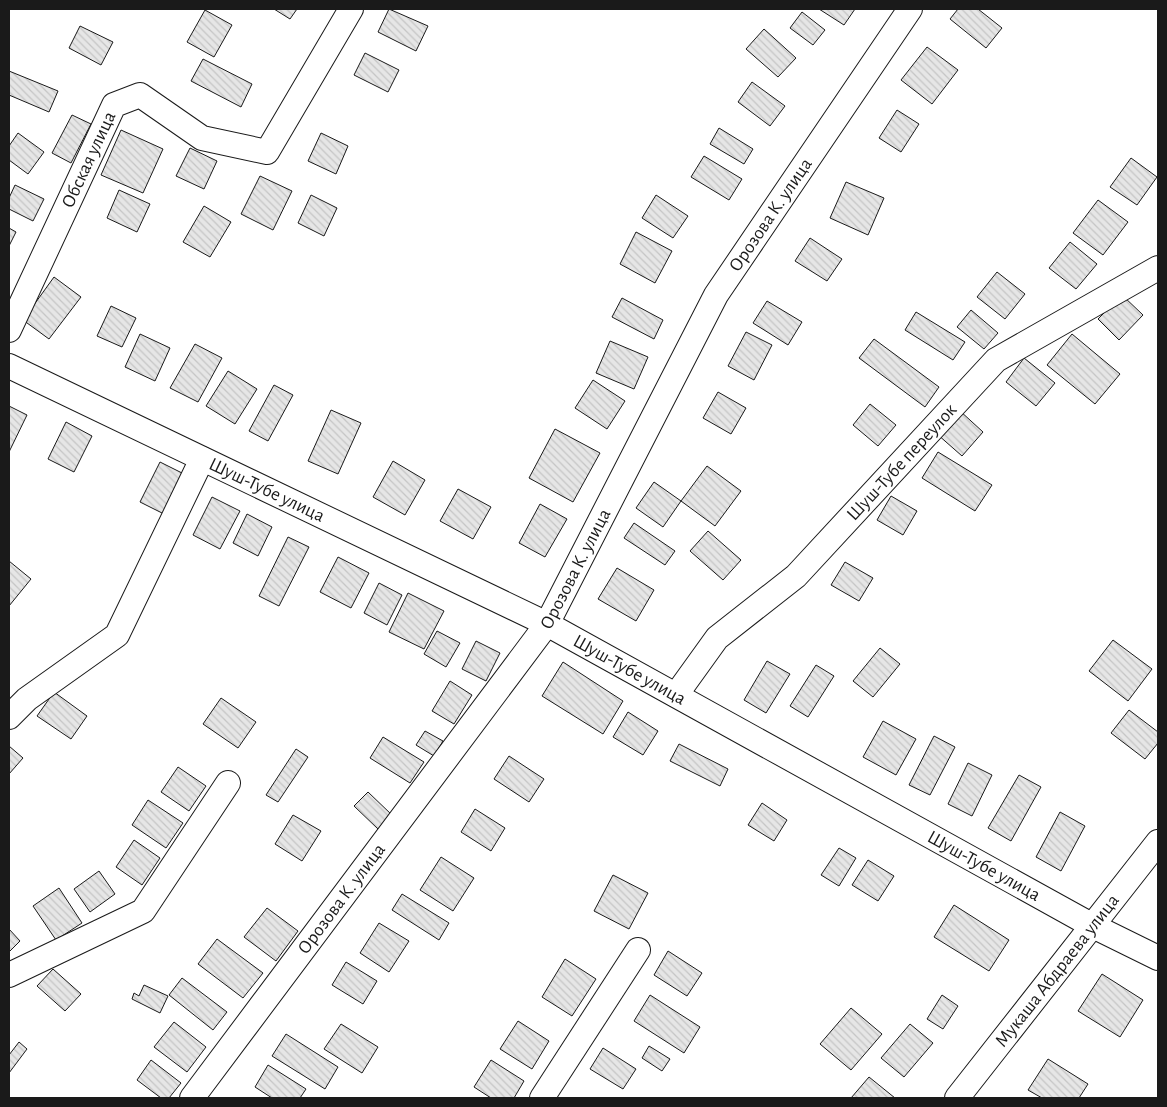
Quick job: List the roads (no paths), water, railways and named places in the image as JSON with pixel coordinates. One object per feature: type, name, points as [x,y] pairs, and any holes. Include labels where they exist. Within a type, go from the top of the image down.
[{"type":"street","name":"Обская улица","points":[[9,330],[114,105],[140,95],[202,138],[267,152],[351,9]]},
{"type":"street","name":"Орозова К. улица","points":[[192,1098],[547,624],[716,295],[910,9]]},
{"type":"street","name":"Шуш-Тубе переулок","points":[[676,695],[717,638],[796,576],[996,360],[1158,268]]},
{"type":"street","name":"Шуш-Тубе улица","points":[[9,366],[547,624],[1093,926],[1158,958]]},
{"type":"street","points":[[9,717],[27,700],[118,635],[202,459]]},
{"type":"street","points":[[9,975],[143,911],[228,784]]},
{"type":"street","name":"Мукаша Абдраева улица","points":[[958,1098],[1158,842]]},
{"type":"street","points":[[542,1098],[638,950]]}]
